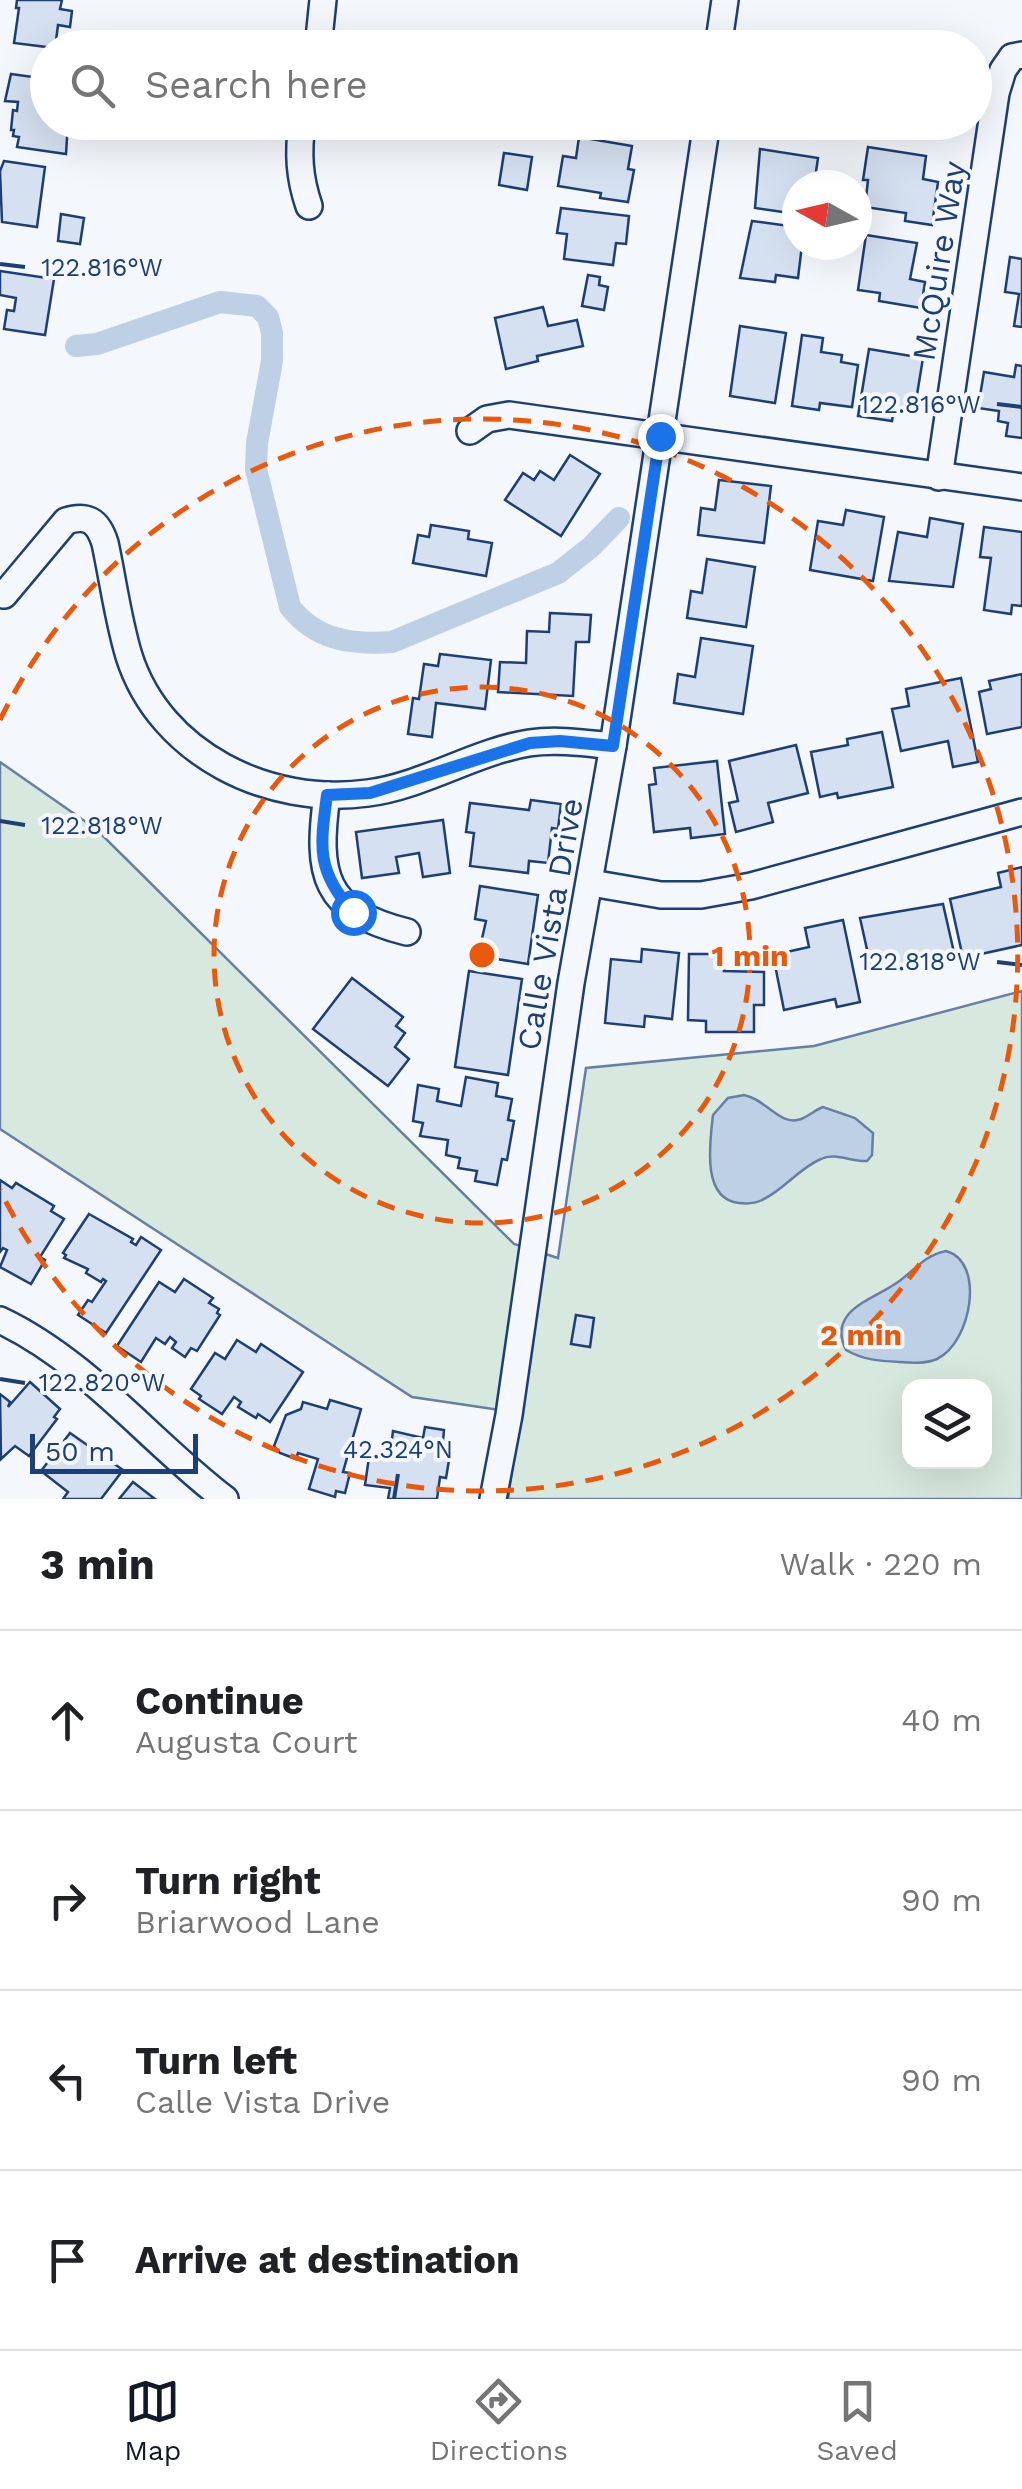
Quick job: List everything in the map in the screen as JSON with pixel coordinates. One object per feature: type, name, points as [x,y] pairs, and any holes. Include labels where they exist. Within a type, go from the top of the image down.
[{"type":"street","points":[[320,30],[324,0]]},
{"type":"street","points":[[720,30],[724,0]]},
{"type":"street","name":"McQuire Way","points":[[992,120],[1004,70],[1017,56]]},
{"type":"street","points":[[299,140],[300,178],[309,206]]},
{"type":"street","name":"Calle Vista Drive","points":[[493,1499],[509,1415],[571,983],[613,746],[703,140]]},
{"type":"street","name":"McQuire Way","points":[[939,477],[989,140]]},
{"type":"street","points":[[470,431],[487,419],[509,414],[1022,488]]},
{"type":"street","points":[[4,594],[66,522],[80,517],[92,520],[100,528],[105,544],[129,656],[154,707],[191,748],[240,775],[273,786],[327,795],[370,793],[530,743],[560,741],[613,746]]},
{"type":"street","points":[[327,795],[322,848],[332,889],[353,912],[371,923],[407,932]]},
{"type":"street","points":[[591,883],[661,895],[701,896],[1022,812]]},
{"type":"street","points":[[0,1320],[62,1357],[225,1499]]},
{"type":"shaded area","points":[[0,762],[96,829],[514,1244],[558,1258],[586,1068],[814,1046],[1022,991],[1022,1499],[508,1499],[520,1413],[412,1397],[0,1129]]},
{"type":"water","points":[[744,1095],[786,1119],[801,1119],[823,1107],[855,1118],[873,1133],[872,1155],[867,1161],[832,1156],[821,1159],[757,1202],[727,1199],[713,1181],[713,1115],[728,1098]]},
{"type":"water","points":[[946,1251],[958,1258],[970,1286],[965,1321],[949,1350],[937,1359],[913,1363],[872,1359],[846,1350],[842,1325],[856,1307],[898,1282],[926,1259]]},
{"type":"building","points":[[17,0],[62,0],[60,9],[72,11],[70,27],[30,30],[30,45],[14,43]]},
{"type":"building","points":[[11,74],[30,77],[30,140],[67,140],[66,154],[17,147],[19,137],[13,136],[11,130],[18,102],[5,101]]},
{"type":"building","points":[[579,140],[632,146],[628,169],[634,170],[628,202],[558,186],[563,156],[576,158]]},
{"type":"building","points":[[868,147],[926,156],[923,179],[938,182],[932,225],[905,221],[906,213],[872,208],[872,170],[865,170]]},
{"type":"building","points":[[760,149],[818,158],[816,170],[782,170],[782,212],[755,208]]},
{"type":"building","points":[[504,153],[532,157],[527,190],[499,185]]},
{"type":"building","points":[[4,161],[45,167],[37,227],[2,222],[0,171]]},
{"type":"building","points":[[561,208],[629,216],[626,244],[616,243],[613,265],[564,259],[567,234],[557,233]]},
{"type":"building","points":[[61,214],[84,218],[80,244],[58,241]]},
{"type":"building","points":[[752,221],[782,225],[782,260],[800,260],[798,278],[776,275],[775,282],[740,278]]},
{"type":"building","points":[[872,236],[917,243],[910,279],[925,282],[921,308],[879,301],[880,293],[858,290],[862,260],[872,260]]},
{"type":"building","points":[[1010,257],[1022,259],[1022,327],[1014,326],[1019,294],[1005,292]]},
{"type":"building","points":[[0,271],[54,279],[45,335],[4,329],[7,310],[14,311],[16,298],[0,295]]},
{"type":"building","points":[[588,275],[600,277],[599,285],[608,287],[604,310],[582,306]]},
{"type":"building","points":[[543,307],[548,326],[577,320],[583,346],[537,356],[538,361],[506,369],[495,318]]},
{"type":"building","points":[[740,326],[786,333],[775,403],[730,396]]},
{"type":"building","points":[[802,335],[823,338],[821,352],[842,355],[841,362],[858,365],[852,407],[820,403],[819,410],[792,406]]},
{"type":"building","points":[[869,349],[923,358],[914,413],[894,409],[892,421],[858,416]]},
{"type":"building","points":[[1016,365],[1022,366],[1022,438],[1006,436],[1008,423],[998,421],[999,411],[978,408],[984,372],[1014,377]]},
{"type":"building","points":[[570,455],[600,474],[561,536],[505,500],[523,473],[534,480],[540,471],[554,480]]},
{"type":"building","points":[[719,480],[771,486],[764,543],[698,535],[701,508],[715,510]]},
{"type":"building","points":[[846,510],[884,517],[873,581],[810,570],[818,521],[843,525]]},
{"type":"building","points":[[930,518],[963,524],[953,587],[889,581],[898,532],[927,537]]},
{"type":"building","points":[[431,525],[469,531],[468,539],[492,543],[486,576],[413,563],[418,535],[429,537]]},
{"type":"building","points":[[984,527],[1022,532],[1022,606],[1012,605],[1011,614],[984,610],[991,558],[980,557]]},
{"type":"building","points":[[707,559],[755,567],[746,627],[687,618],[691,591],[702,593]]},
{"type":"building","points":[[550,613],[591,615],[589,642],[576,642],[573,696],[498,692],[500,662],[526,663],[527,631],[549,632]]},
{"type":"building","points":[[701,638],[753,646],[743,714],[674,703],[678,674],[695,677]]},
{"type":"building","points":[[440,654],[491,660],[485,709],[436,703],[432,737],[408,734],[413,698],[419,699],[424,664],[438,666]]},
{"type":"building","points":[[1022,674],[1022,727],[987,734],[979,692],[991,689],[989,681]]},
{"type":"building","points":[[961,678],[978,762],[953,767],[948,741],[901,751],[892,709],[909,706],[906,689]]},
{"type":"building","points":[[882,732],[893,787],[838,798],[837,793],[820,797],[811,752],[848,745],[847,739]]},
{"type":"building","points":[[796,745],[808,793],[768,803],[773,822],[736,832],[729,803],[738,801],[729,761]]},
{"type":"building","points":[[717,761],[725,834],[691,838],[690,828],[654,832],[649,785],[656,784],[654,768]]},
{"type":"building","points":[[531,800],[561,804],[558,829],[552,828],[548,863],[529,861],[528,873],[470,866],[474,833],[466,832],[470,803],[529,810]]},
{"type":"building","points":[[443,820],[450,873],[423,877],[419,853],[396,857],[399,873],[362,878],[356,832]]},
{"type":"building","points":[[1022,867],[1022,945],[963,958],[950,899],[1001,887],[998,873]]},
{"type":"building","points":[[480,886],[538,895],[528,964],[478,956],[486,921],[475,919]]},
{"type":"building","points":[[943,904],[955,957],[872,972],[860,918]]},
{"type":"building","points":[[843,920],[860,1002],[837,1007],[835,999],[784,1010],[773,955],[809,947],[805,928]]},
{"type":"building","points":[[642,949],[679,953],[672,1019],[645,1016],[644,1027],[605,1023],[611,959],[641,962]]},
{"type":"building","points":[[689,954],[724,954],[724,971],[764,972],[764,1005],[754,1005],[754,1032],[706,1032],[706,1021],[688,1020]]},
{"type":"building","points":[[469,971],[522,979],[508,1075],[455,1067]]},
{"type":"building","points":[[352,978],[403,1017],[396,1026],[405,1033],[395,1047],[409,1059],[388,1086],[313,1029]]},
{"type":"building","points":[[466,1077],[498,1083],[496,1096],[512,1099],[508,1120],[514,1121],[507,1160],[502,1159],[497,1185],[475,1181],[477,1171],[458,1168],[460,1158],[446,1155],[448,1140],[420,1136],[423,1123],[413,1121],[418,1085],[439,1089],[437,1101],[461,1106]]},
{"type":"building","points":[[0,1180],[12,1188],[16,1183],[54,1206],[51,1211],[64,1219],[40,1257],[45,1260],[31,1284],[0,1267],[7,1250],[3,1248],[0,1252]]},
{"type":"building","points":[[89,1214],[133,1239],[131,1242],[136,1245],[141,1237],[161,1250],[106,1333],[78,1315],[106,1281],[86,1273],[88,1269],[64,1258],[63,1253]]},
{"type":"building","points":[[184,1279],[213,1298],[209,1303],[219,1309],[220,1315],[197,1351],[191,1348],[185,1357],[172,1348],[176,1342],[170,1337],[165,1344],[156,1338],[141,1362],[117,1346],[159,1282],[175,1292]]},
{"type":"building","points":[[576,1315],[594,1318],[590,1347],[571,1344]]},
{"type":"building","points":[[237,1340],[256,1352],[261,1344],[303,1372],[270,1422],[238,1407],[241,1402],[234,1397],[222,1414],[191,1389],[215,1353],[225,1359]]},
{"type":"building","points":[[30,1382],[60,1409],[54,1417],[57,1419],[29,1456],[15,1446],[1,1459],[0,1394],[10,1402],[8,1407]]},
{"type":"building","points":[[330,1400],[361,1409],[343,1472],[350,1473],[345,1493],[336,1491],[335,1497],[309,1489],[318,1459],[298,1453],[296,1459],[274,1446],[286,1415],[301,1409],[303,1402],[327,1409]]},
{"type":"building","points":[[425,1427],[444,1430],[443,1441],[452,1442],[446,1478],[440,1477],[437,1499],[388,1499],[390,1488],[365,1485],[369,1457],[383,1458],[385,1439],[392,1439],[393,1431],[423,1438]]},
{"type":"building","points":[[70,1433],[123,1470],[101,1499],[63,1499],[68,1492],[41,1471]]},
{"type":"building","points":[[133,1482],[155,1499],[119,1499]]},
{"type":"waterway","points":[[76,346],[97,344],[220,302],[257,306],[268,317],[272,361],[256,469],[290,607],[311,627],[335,638],[392,642],[558,573],[619,518]]},
{"type":"route","points":[[353,912],[332,889],[324,863],[322,832],[327,795],[370,793],[530,743],[560,741],[613,746],[660,436]]}]
